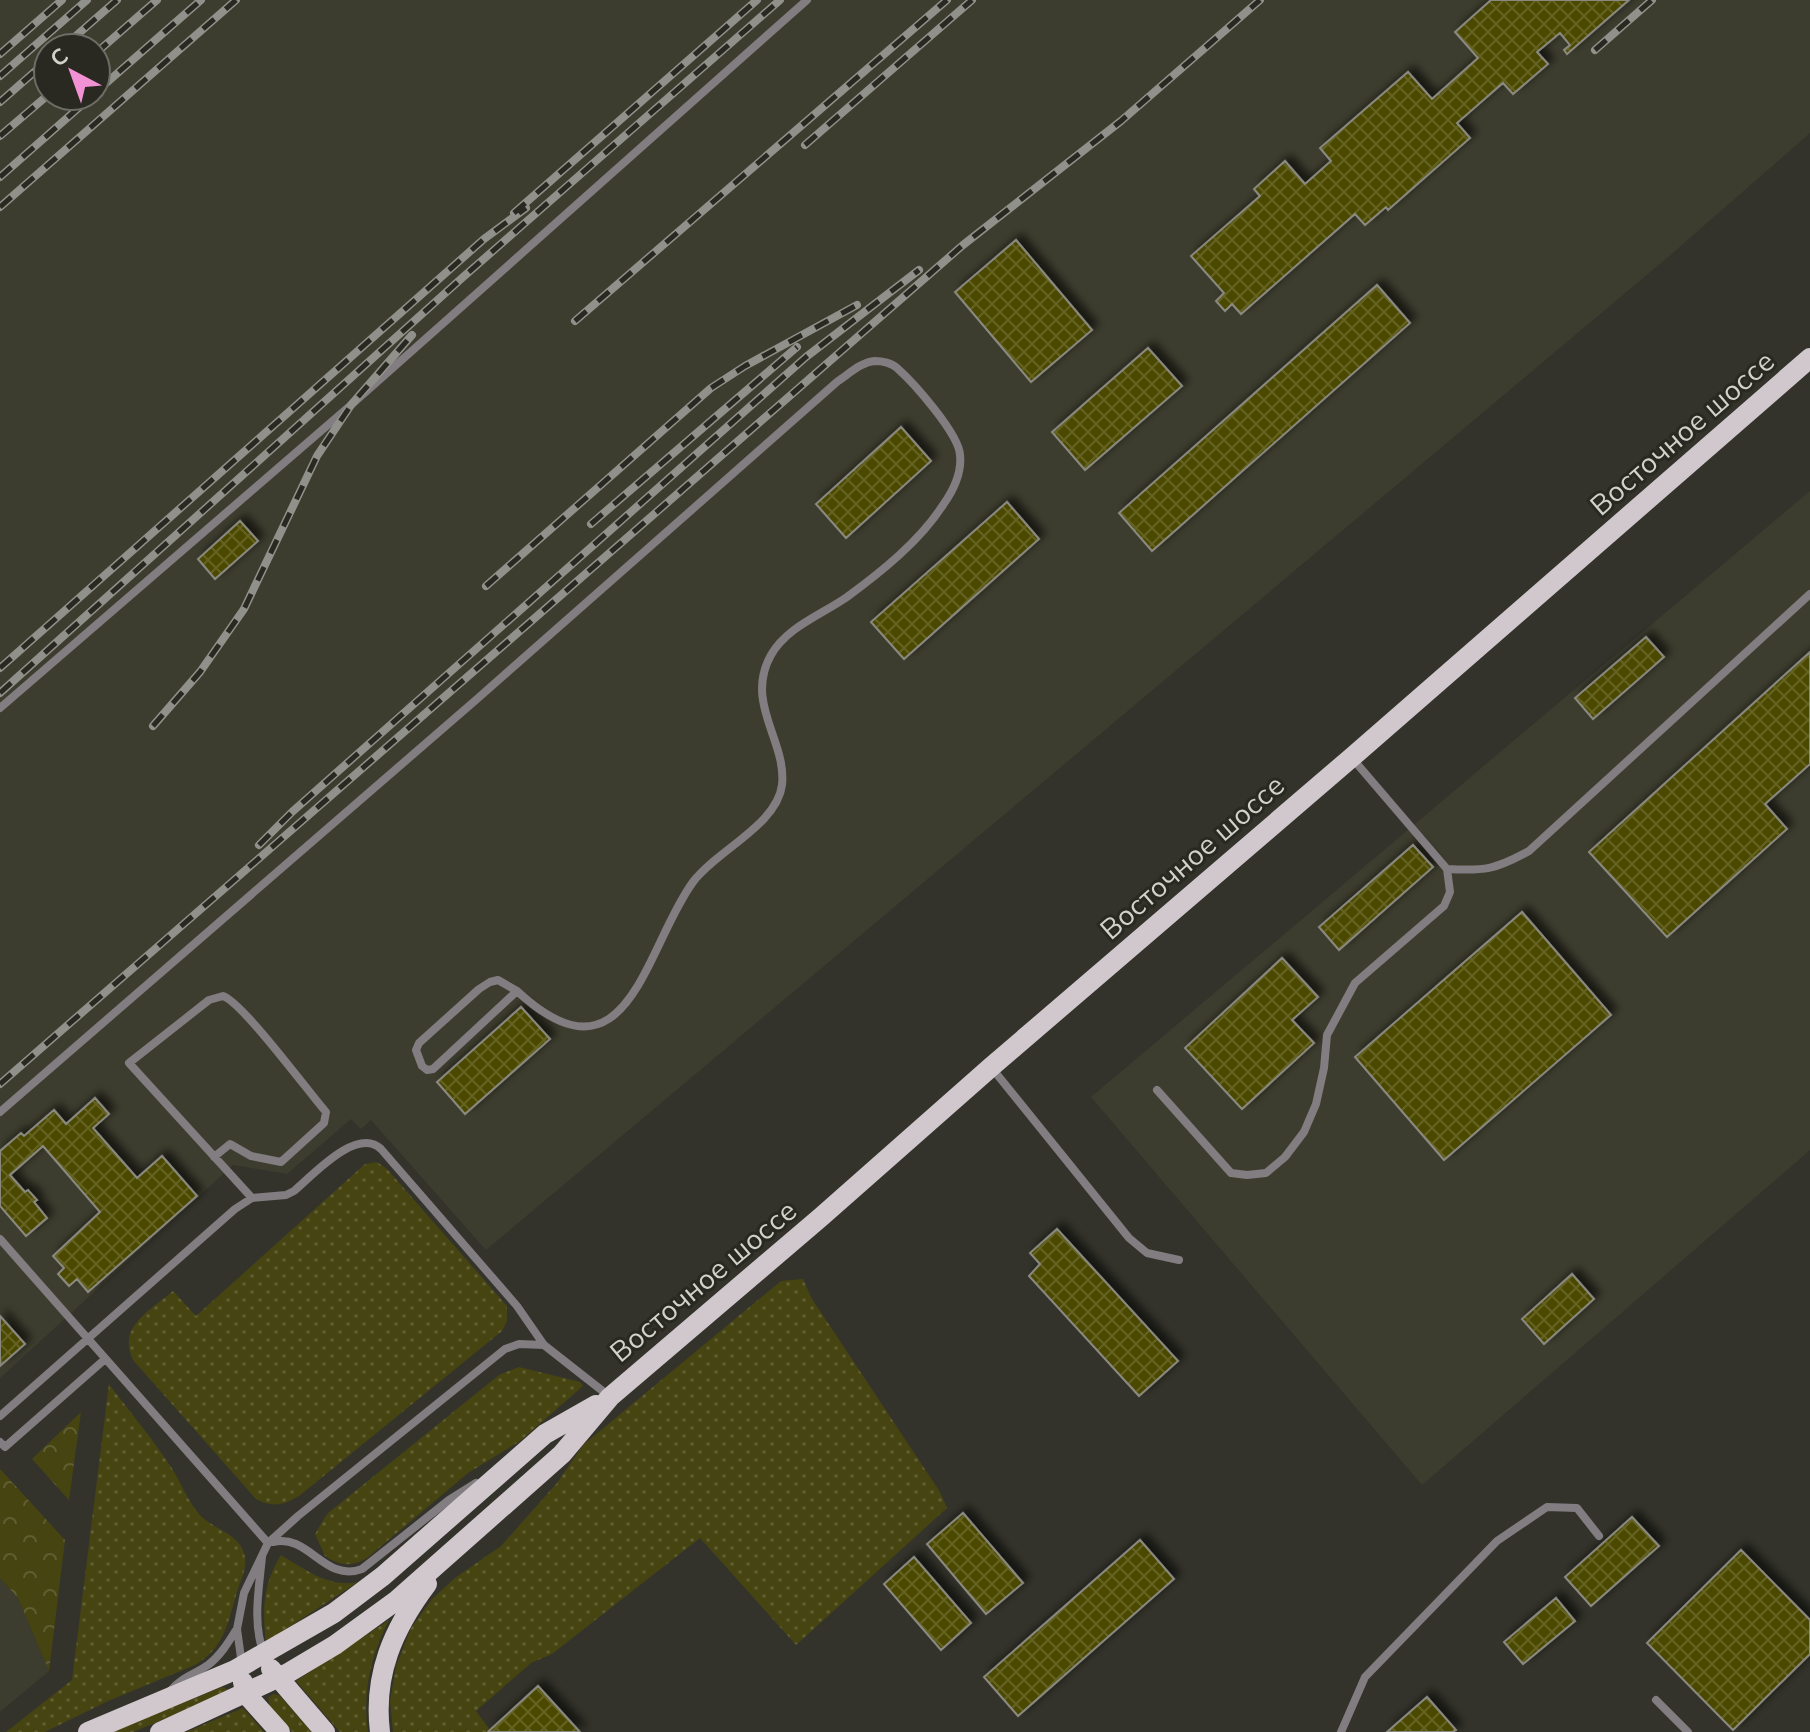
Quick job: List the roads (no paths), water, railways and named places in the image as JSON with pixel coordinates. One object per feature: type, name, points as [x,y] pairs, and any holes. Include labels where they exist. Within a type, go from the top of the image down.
[{"type":"main road","name":"Восточное шоссе","points":[[449,1554],[562,1454],[610,1397],[1810,358]]},
{"type":"main road","name":"Восточное шоссе","points":[[88,1732],[242,1666],[334,1613],[383,1576],[545,1434],[610,1397]]},
{"type":"main road","points":[[160,1732],[278,1678],[363,1626],[449,1554]]},
{"type":"main road","points":[[380,1732],[377,1711],[380,1682],[394,1635],[449,1554]]},
{"type":"main road","points":[[264,1655],[278,1678],[325,1732]]},
{"type":"main road","points":[[242,1666],[246,1694],[280,1732]]},
{"type":"lane","points":[[0,708],[351,405],[807,0]]},
{"type":"lane","points":[[0,1112],[838,381],[872,361],[895,366],[955,434],[961,454],[960,472],[943,506],[905,548],[845,598],[786,636],[771,654],[761,686],[782,785],[769,813],[693,882],[636,991],[620,1010],[605,1021],[592,1027],[574,1025],[538,1008],[517,991],[498,980],[479,989],[419,1043],[416,1050],[422,1066],[427,1070],[433,1069],[517,991]]},
{"type":"lane","points":[[1447,869],[1483,871],[1501,867],[1529,851],[1810,594]]},
{"type":"lane","points":[[1157,1090],[1231,1173],[1266,1173],[1285,1157],[1304,1132],[1316,1104],[1327,1035],[1355,983],[1444,906],[1450,892],[1447,869],[1351,758]]},
{"type":"lane","points":[[214,1157],[230,1144],[251,1156],[281,1162],[326,1118],[326,1112],[250,1021],[232,1001],[223,996],[209,1000],[129,1063],[214,1157],[252,1198]]},
{"type":"lane","points":[[991,1067],[1129,1238],[1147,1253],[1179,1260]]},
{"type":"lane","points":[[0,1416],[235,1209],[252,1198],[286,1195],[294,1191],[339,1153],[366,1141],[375,1144],[517,1306],[544,1345],[610,1397]]},
{"type":"lane","points":[[0,1239],[268,1543]]},
{"type":"lane","points":[[242,1666],[237,1629],[244,1593],[268,1543],[505,1349],[519,1344],[544,1345]]},
{"type":"lane","points":[[0,1442],[5,1447],[104,1360]]},
{"type":"lane","points":[[268,1543],[291,1541],[335,1569],[350,1573],[362,1569],[449,1500],[522,1455]]},
{"type":"lane","points":[[1341,1732],[1365,1677],[1497,1541],[1547,1507],[1577,1508],[1599,1536]]},
{"type":"lane","points":[[262,1556],[257,1613],[264,1655]]},
{"type":"lane","points":[[163,1700],[186,1676],[207,1665],[219,1654],[237,1629]]},
{"type":"lane","points":[[1656,1700],[1688,1732]]},
{"type":"railway","points":[[0,54],[62,0]]},
{"type":"railway","points":[[0,76],[87,0]]},
{"type":"railway","points":[[80,32],[117,0]]},
{"type":"railway","points":[[112,39],[157,0]]},
{"type":"railway","points":[[112,78],[201,0]]},
{"type":"railway","points":[[0,207],[236,0]]},
{"type":"railway","points":[[514,213],[757,0]]},
{"type":"railway","points":[[0,693],[462,278],[780,0]]},
{"type":"railway","points":[[575,321],[947,0]]},
{"type":"railway","points":[[805,145],[972,0]]},
{"type":"railway","points":[[0,1084],[963,245],[1121,121],[1260,0]]},
{"type":"railway","points":[[1595,50],[1652,0]]},
{"type":"railway","points":[[0,102],[32,74]]},
{"type":"railway","points":[[0,136],[32,109]]},
{"type":"railway","points":[[0,177],[74,112]]},
{"type":"railway","points":[[0,668],[484,239],[526,208]]},
{"type":"railway","points":[[259,845],[292,812],[806,357],[919,270]]},
{"type":"railway","points":[[486,586],[711,388],[857,305]]},
{"type":"railway","points":[[153,726],[200,672],[244,609],[317,456],[351,405],[412,335]]},
{"type":"railway","points":[[591,524],[797,347]]}]
